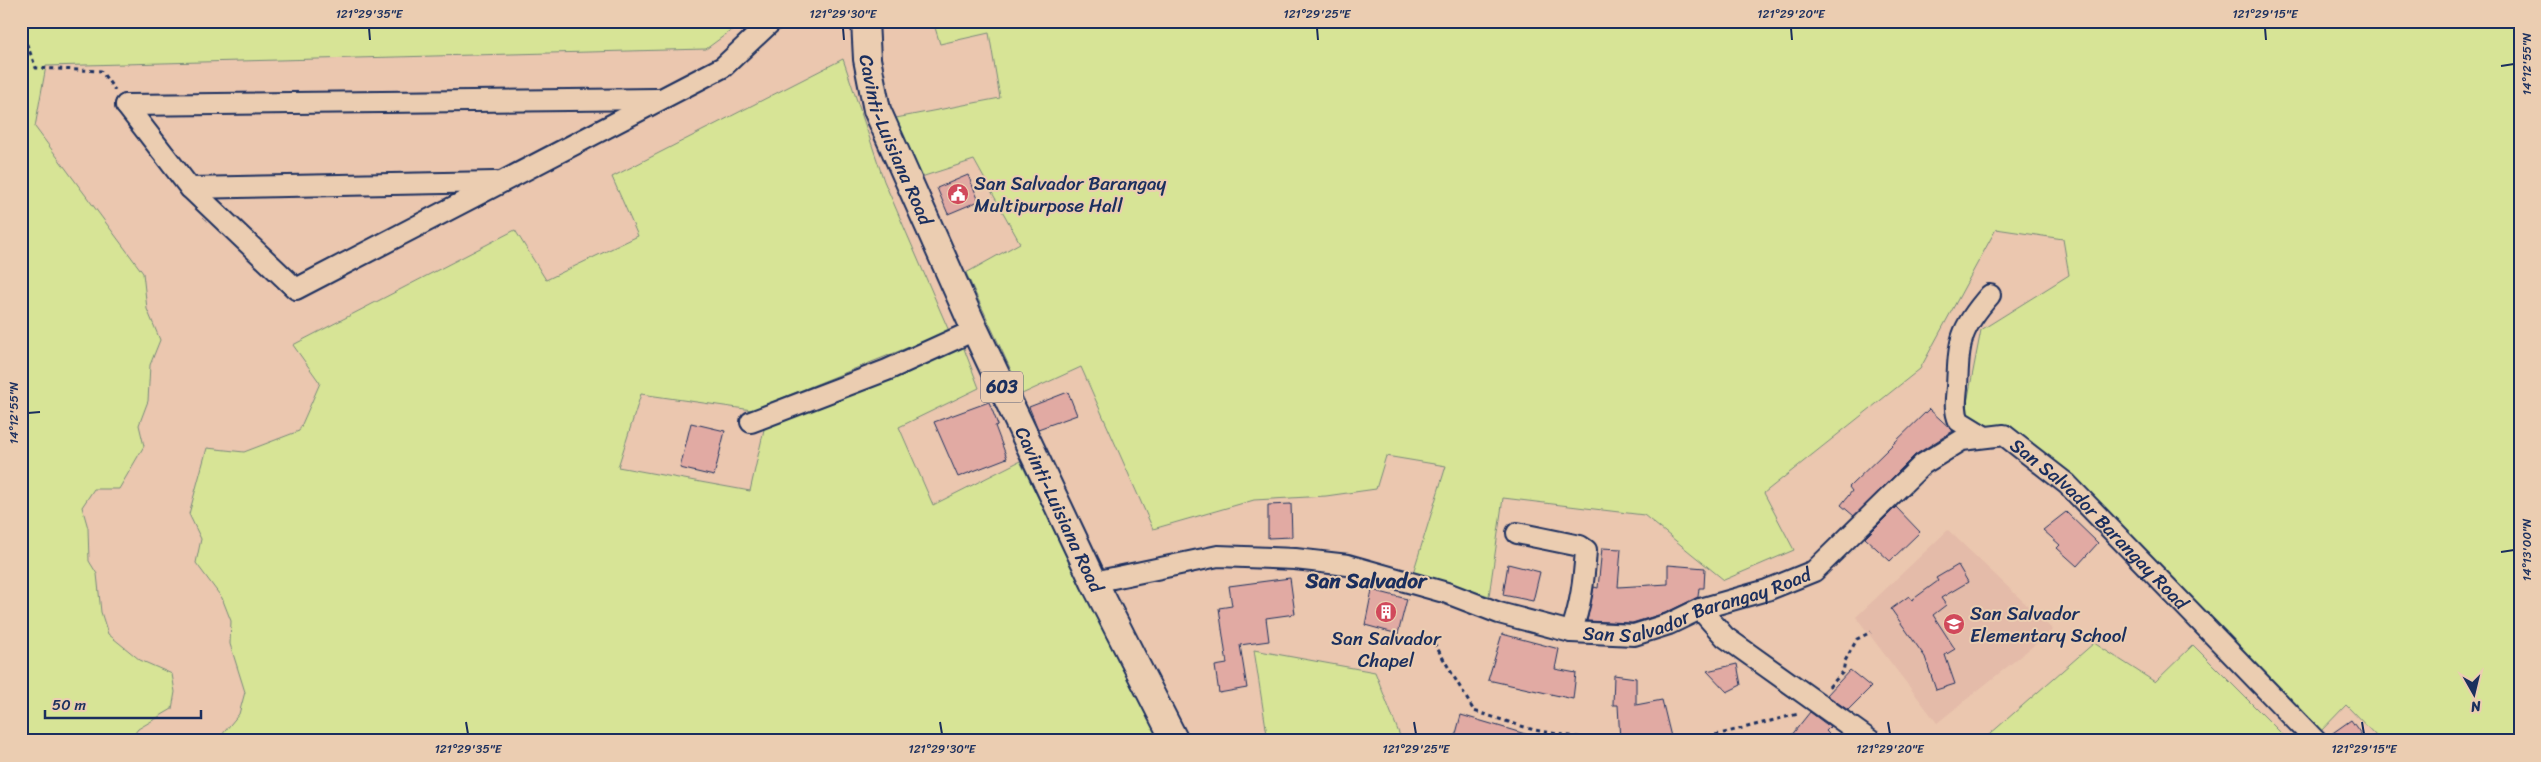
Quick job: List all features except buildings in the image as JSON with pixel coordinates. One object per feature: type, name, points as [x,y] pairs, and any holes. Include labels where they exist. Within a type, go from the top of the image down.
[{"type":"main road","name":"Cavinti-Luisiana Road","points":[[865,21],[868,59],[877,110],[975,330],[1094,582],[1175,741]]},
{"type":"street","points":[[126,105],[190,188],[296,289],[723,67],[772,21]]},
{"type":"street","points":[[126,105],[663,99]]},
{"type":"street","points":[[190,188],[500,182]]},
{"type":"street","points":[[1985,437],[1960,421],[1956,408],[1958,347],[1970,318],[1990,295]]},
{"type":"street","points":[[751,422],[887,370],[975,330]]},
{"type":"street","name":"San Salvador Barangay Road","points":[[1094,582],[1218,556],[1295,559],[1348,565],[1446,593],[1499,613],[1571,632],[1634,635],[1669,624],[1700,609],[1767,590],[1814,571],[1923,464],[1962,440],[2004,435],[2067,484],[2316,741]]},
{"type":"street","points":[[1517,533],[1580,546],[1586,550],[1584,580],[1577,617],[1571,632]]},
{"type":"street","points":[[1700,609],[1725,637],[1871,741]]},
{"type":"path","points":[[21,29],[36,68],[101,71],[126,105]]},
{"type":"path","points":[[1692,741],[1819,705],[1843,672],[1845,661],[1857,639],[1872,632]]},
{"type":"path","points":[[1430,636],[1474,711],[1534,730],[1600,741]]},
{"type":"shaded area","name":"San Salvador Elementary School","points":[[1948,530],[2053,630],[1937,723],[1856,617]]},
{"type":"green space","points":[[21,21],[744,21],[706,49],[46,66],[35,127],[143,273],[147,309],[160,340],[150,365],[148,401],[139,425],[144,446],[119,489],[94,489],[82,507],[88,528],[89,561],[97,574],[101,612],[108,634],[140,660],[172,674],[175,692],[172,709],[138,729],[129,741],[21,741]]},
{"type":"green space","points":[[933,21],[2520,21],[2520,741],[2381,741],[2346,705],[2319,733],[2022,436],[1964,418],[1981,330],[2069,275],[2063,239],[1996,229],[1920,369],[1764,493],[1794,550],[1724,580],[1644,515],[1503,498],[1489,596],[1413,573],[1446,466],[1386,456],[1376,489],[1326,496],[1254,500],[1153,529],[1081,367],[1022,394],[966,273],[1020,243],[974,160],[915,179],[896,118],[1000,98],[989,33],[940,44]]},
{"type":"green space","points":[[843,59],[884,181],[949,331],[752,410],[641,394],[618,467],[750,491],[765,425],[963,346],[979,388],[899,427],[933,505],[1020,461],[1159,741],[458,741],[438,736],[432,741],[217,741],[239,714],[245,692],[230,644],[231,621],[222,598],[196,563],[201,539],[189,514],[207,448],[244,452],[299,431],[320,383],[293,345],[515,230],[546,280],[638,236],[612,177]]},
{"type":"green space","points":[[2094,643],[2155,682],[2193,645],[2289,741],[1982,741]]},
{"type":"green space","points":[[1254,650],[1375,672],[1402,741],[1268,741]]},
{"type":"place","name":"San Salvador Barangay Multipurpose Hall","points":[[958,194]]},
{"type":"place","name":"San Salvador Chapel","points":[[1386,612]]},
{"type":"place","name":"San Salvador Elementary School","points":[[1954,624]]},
{"type":"district","name":"San Salvador","points":[[1366,581]]}]
